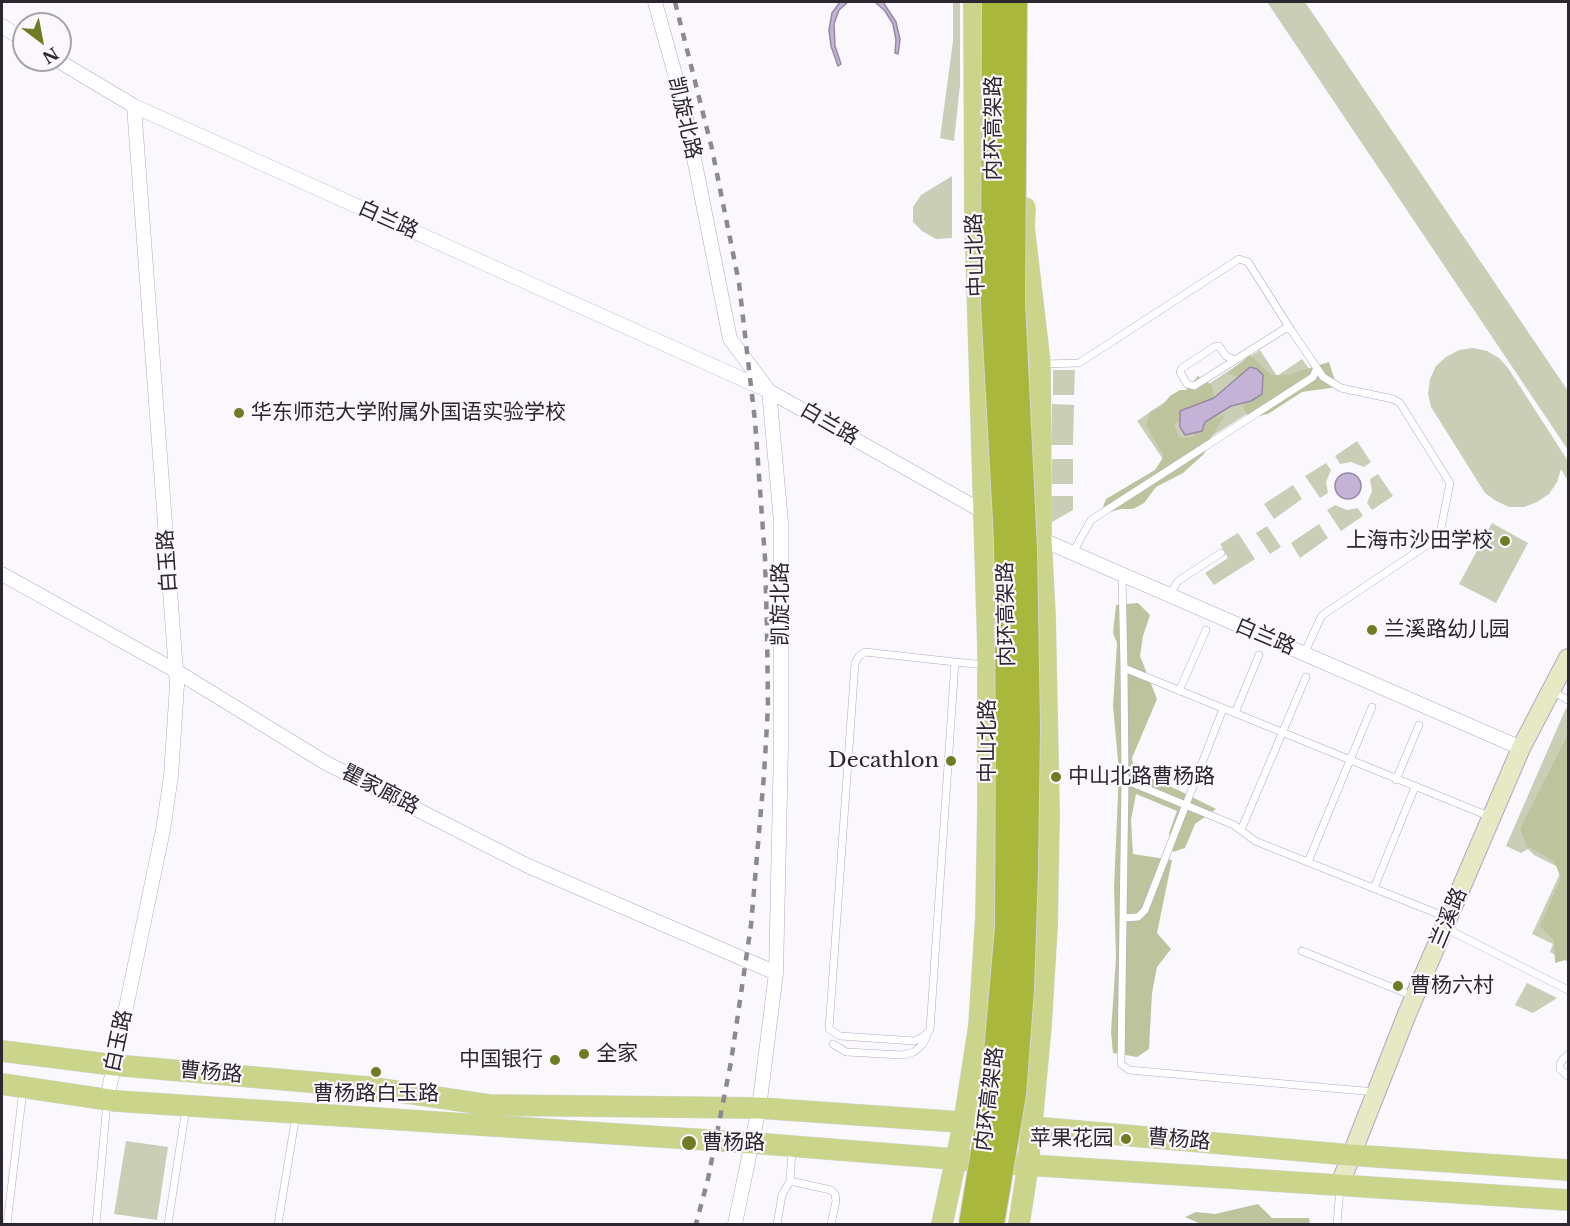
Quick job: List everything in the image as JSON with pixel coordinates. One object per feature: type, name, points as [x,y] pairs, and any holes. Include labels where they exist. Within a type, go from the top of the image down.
[{"type":"highway","name":"内环高架路","points":[[970,1224],[992,1097],[1006,928],[1008,733],[1006,539],[993,303],[994,2]]},
{"type":"highway","name":"内环高架路","points":[[992,1224],[1014,1094],[1023,989],[1026,870],[1028,728],[1026,561],[1013,303],[1015,2]]},
{"type":"main road","name":"中山北路","points":[[942,1224],[964,1122],[979,1026],[986,917],[988,666],[975,215],[974,2]]},
{"type":"main road","points":[[1019,1224],[1028,1165],[1041,1025],[1047,926],[1049,813],[1041,539],[1040,364],[1024,227],[1027,2]]},
{"type":"main road","name":"曹杨路","points":[[2,1051],[114,1065],[367,1087],[489,1104],[759,1108],[1032,1127],[1350,1155],[1569,1170]]},
{"type":"main road","name":"曹杨路","points":[[2,1084],[107,1099],[187,1105],[753,1143],[1028,1165],[1569,1200]]},
{"type":"street","name":"凯旋北路","points":[[654,2],[683,103],[730,339],[769,390],[781,522],[781,747],[776,973],[759,1108],[735,1224]]},
{"type":"street","points":[[72,69],[134,106]]},
{"type":"street","name":"白兰路","points":[[134,106],[769,390],[984,512],[1072,554],[1521,748]]},
{"type":"street","name":"白玉路","points":[[107,1099],[163,830],[173,753],[177,685],[134,106]]},
{"type":"street","name":"瞿家廊路","points":[[2,574],[176,671],[326,763],[526,865],[776,973]]},
{"type":"street","name":"兰溪路","points":[[1340,1184],[1415,997],[1521,748],[1569,658]]},
{"type":"lane","points":[[1040,364],[1079,363],[1239,259],[1248,262],[1323,377],[1341,388],[1385,397],[1400,403],[1450,483],[1440,533],[1436,539],[1324,614],[1304,654]]},
{"type":"lane","points":[[1282,330],[1285,320]]},
{"type":"lane","points":[[1235,360],[1226,356],[1219,346],[1214,346],[1182,368],[1180,372],[1187,384],[1194,386],[1235,360],[1282,330],[1286,328],[1291,330]]},
{"type":"lane","points":[[1313,377],[1317,368]]},
{"type":"lane","points":[[1072,554],[1091,519],[1313,377],[1323,377]]},
{"type":"lane","points":[[1169,596],[1178,581],[1221,553]]},
{"type":"lane","points":[[1122,575],[1125,780],[1121,1064],[1129,1070],[1376,1092]]},
{"type":"lane","points":[[1179,691],[1206,630]]},
{"type":"lane","points":[[930,1030],[915,1041],[840,1036],[829,1029],[855,663],[865,652],[988,666]]},
{"type":"lane","points":[[1234,713],[1259,655]]},
{"type":"lane","points":[[833,1044],[846,1052],[903,1055],[914,1052],[923,1044],[930,1030],[955,662]]},
{"type":"lane","points":[[1124,668],[1491,818]]},
{"type":"lane","points":[[1241,830],[1306,676]]},
{"type":"lane","points":[[1551,691],[1569,700]]},
{"type":"lane","points":[[1308,862],[1372,707]]},
{"type":"lane","points":[[1123,918],[1138,917],[1145,910],[1223,709]]},
{"type":"lane","points":[[1396,780],[1419,725]]},
{"type":"lane","points":[[1125,780],[1234,825],[1255,841],[1374,888],[1447,923],[1566,988]]},
{"type":"lane","points":[[1374,888],[1415,787]]},
{"type":"lane","points":[[1302,951],[1415,997]]},
{"type":"lane","points":[[1569,1055],[1560,1064],[1560,1070],[1569,1076]]},
{"type":"lane","points":[[7,1224],[23,1088]]},
{"type":"lane","points":[[96,1224],[107,1099]]},
{"type":"lane","points":[[168,1224],[187,1105]]},
{"type":"lane","points":[[278,1224],[296,1113]]},
{"type":"lane","points":[[777,1224],[782,1195],[790,1181],[793,1146]]},
{"type":"lane","points":[[790,1181],[831,1190],[835,1194],[836,1201],[831,1224]]},
{"type":"lane","points":[[1337,1224],[1340,1184]]},
{"type":"green space","points":[[953,2],[960,2],[960,85],[954,141],[940,138],[953,41]]},
{"type":"green space","points":[[1267,2],[1305,2],[1568,391],[1568,450]]},
{"type":"green space","points":[[952,176],[952,238],[936,239],[922,231],[913,222],[913,207],[921,195]]},
{"type":"green space","points":[[1473,348],[1487,351],[1499,358],[1508,368],[1568,461],[1568,481],[1561,469],[1557,482],[1549,494],[1524,507],[1509,507],[1485,493],[1431,407],[1428,394],[1430,379],[1436,366],[1459,350]]},
{"type":"green space","points":[[1260,350],[1277,376],[1302,359],[1310,370],[1306,376],[1167,465],[1137,421],[1182,390],[1198,391]]},
{"type":"green space","points":[[1250,355],[1271,375],[1288,375],[1329,362],[1337,387],[1302,392],[1268,414],[1249,418],[1243,406],[1251,390],[1248,379],[1227,374]]},
{"type":"green space","points":[[1053,370],[1075,370],[1074,395],[1053,395]]},
{"type":"green space","points":[[1198,376],[1212,385],[1214,398],[1192,409],[1174,425],[1179,438],[1192,437],[1211,419],[1225,415],[1210,439],[1204,454],[1183,473],[1156,487],[1144,503],[1133,509],[1110,512],[1103,507],[1106,499],[1155,470],[1164,456],[1146,425],[1150,412],[1162,406],[1170,396],[1180,390],[1186,390]]},
{"type":"green space","points":[[1052,404],[1074,405],[1073,445],[1051,445]]},
{"type":"green space","points":[[1357,441],[1371,462],[1364,467],[1351,462],[1340,464],[1335,456]]},
{"type":"green space","points":[[1052,459],[1073,459],[1073,484],[1051,484]]},
{"type":"green space","points":[[1326,463],[1331,470],[1326,482],[1328,493],[1320,498],[1305,476]]},
{"type":"green space","points":[[1378,474],[1393,496],[1372,510],[1367,503],[1372,491],[1370,479]]},
{"type":"green space","points":[[1293,485],[1302,499],[1274,519],[1264,504]]},
{"type":"green space","points":[[1051,496],[1073,496],[1073,510],[1050,522]]},
{"type":"green space","points":[[1335,505],[1347,510],[1358,508],[1363,516],[1341,531],[1327,510]]},
{"type":"green space","points":[[1492,523],[1528,543],[1496,603],[1459,584]]},
{"type":"green space","points":[[1319,524],[1328,538],[1300,558],[1291,543]]},
{"type":"green space","points":[[1267,526],[1281,547],[1270,554],[1256,533]]},
{"type":"green space","points":[[1238,533],[1255,559],[1214,585],[1205,573],[1228,558],[1220,544]]},
{"type":"green space","points":[[1138,603],[1150,615],[1143,636],[1140,656],[1157,699],[1132,758],[1134,770],[1216,809],[1195,824],[1185,848],[1173,852],[1169,833],[1177,811],[1136,794],[1131,820],[1133,854],[1172,860],[1157,933],[1171,949],[1157,967],[1152,993],[1149,1049],[1137,1057],[1113,1053],[1111,1032],[1116,958],[1114,887],[1119,771],[1113,706],[1117,643],[1113,633],[1116,605]]},
{"type":"green space","points":[[1566,708],[1568,710],[1568,962],[1550,952],[1553,944],[1532,934],[1562,869],[1534,855],[1528,849],[1521,853],[1506,846]]},
{"type":"green space","points":[[1568,734],[1568,959],[1555,963],[1554,940],[1540,926],[1561,878],[1554,861],[1527,846],[1520,829]]},
{"type":"green space","points":[[1527,983],[1557,998],[1533,1013],[1515,1005]]},
{"type":"green space","points":[[126,1141],[168,1147],[157,1220],[114,1214]]},
{"type":"green space","points":[[1258,1204],[1272,1218],[1309,1218],[1310,1224],[1201,1224],[1185,1217],[1196,1212],[1215,1214]]},
{"type":"shaded area","points":[[840,2],[848,2],[839,10],[834,24],[835,46],[841,64],[838,66],[831,46],[829,30],[832,13]]},
{"type":"shaded area","points":[[875,2],[883,2],[896,22],[900,40],[898,54],[895,53],[896,40],[893,24],[885,11]]},
{"type":"shaded area","points":[[1250,367],[1257,369],[1263,375],[1262,394],[1251,401],[1231,406],[1205,422],[1202,431],[1185,435],[1180,427],[1180,411],[1214,398]]},
{"type":"shaded area","points":[[1348,473],[1357,477],[1361,486],[1357,495],[1348,499],[1339,495],[1335,486],[1339,477]]},
{"type":"railway","points":[[675,2],[712,149],[739,283],[755,421],[765,558],[767,628],[768,707],[751,925],[731,1062],[708,1179],[696,1224]]},
{"type":"place","name":"华东师范大学附属外国语实验学校","points":[[239,413]]},
{"type":"place","name":"上海市沙田学校","points":[[1505,541]]},
{"type":"place","name":"兰溪路幼儿园","points":[[1372,630]]},
{"type":"place","name":"Decathlon","points":[[951,761]]},
{"type":"place","name":"中山北路曹杨路","points":[[1056,777]]},
{"type":"place","name":"曹杨六村","points":[[1398,986]]},
{"type":"place","name":"全家","points":[[584,1054]]},
{"type":"place","name":"中国银行","points":[[555,1060]]},
{"type":"place","name":"曹杨路白玉路","points":[[376,1072]]},
{"type":"place","name":"苹果花园","points":[[1126,1139]]},
{"type":"place","name":"曹杨路","points":[[689,1143]]}]
